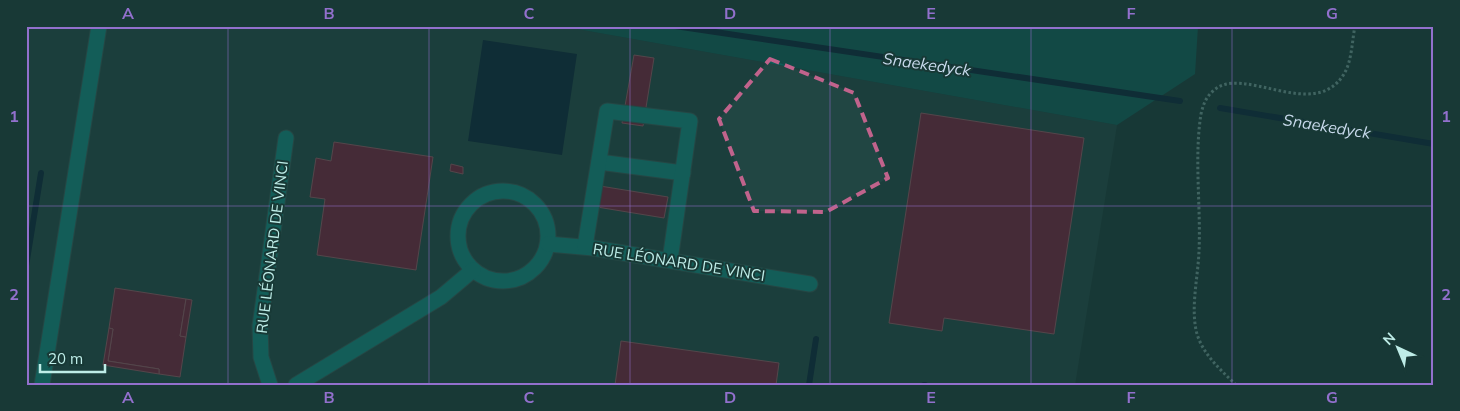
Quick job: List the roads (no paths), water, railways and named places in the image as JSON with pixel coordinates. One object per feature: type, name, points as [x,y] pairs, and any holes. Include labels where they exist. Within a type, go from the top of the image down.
[{"type":"street","points":[[42,385],[99,26]]},
{"type":"street","points":[[585,246],[607,111],[690,121],[670,260]]},
{"type":"street","name":"RUE LÉONARD DE VINCI","points":[[270,385],[261,357],[260,326],[286,138]]},
{"type":"street","points":[[599,162],[682,173]]},
{"type":"street","points":[[508,191],[518,193],[531,200],[546,220],[549,234],[546,253],[539,264],[521,278],[507,281],[493,280],[473,270],[460,249],[458,235],[460,225],[472,204],[488,194],[508,191]]},
{"type":"street","name":"RUE LÉONARD DE VINCI","points":[[548,244],[585,246],[810,284]]},
{"type":"street","points":[[296,385],[441,297],[473,270]]},
{"type":"waterway","name":"Snaekedyck","points":[[675,26],[1180,101]]},
{"type":"waterway","name":"Snaekedyck","points":[[1220,108],[1434,144]]},
{"type":"waterway","points":[[26,266],[41,173]]},
{"type":"waterway","points":[[809,385],[816,339]]}]
